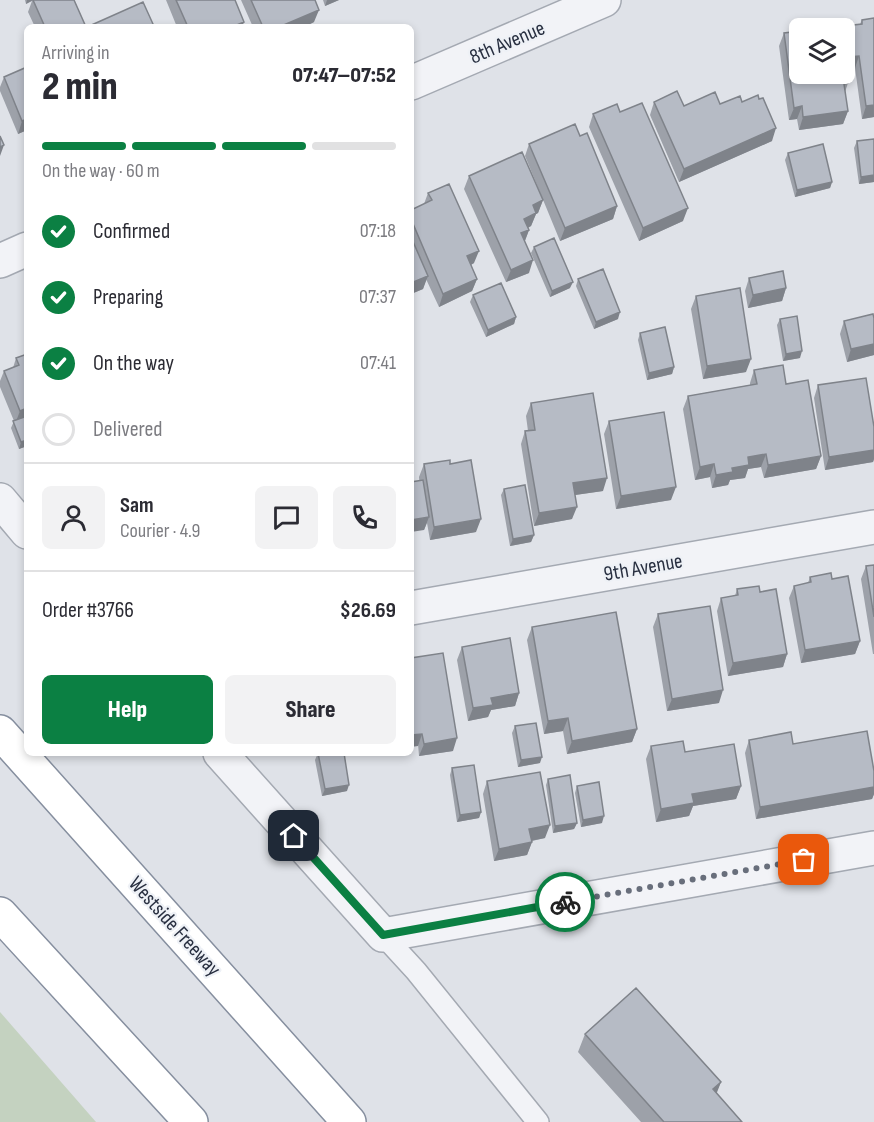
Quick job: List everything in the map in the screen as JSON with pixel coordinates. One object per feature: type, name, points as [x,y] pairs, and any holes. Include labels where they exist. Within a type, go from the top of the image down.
[{"type":"highway","name":"Westside Freeway","points":[[0,732],[349,1122]]},
{"type":"highway","points":[[0,914],[191,1122]]},
{"type":"street","name":"8th Avenue","points":[[414,82],[604,0]]},
{"type":"street","points":[[0,261],[24,250]]},
{"type":"street","points":[[0,500],[24,528]]},
{"type":"street","name":"9th Avenue","points":[[414,607],[874,527]]},
{"type":"street","points":[[223,756],[383,935],[874,848]]},
{"type":"lane","points":[[383,935],[416,971],[538,1122]]},
{"type":"green space","points":[[0,1012],[96,1122],[0,1122]]},
{"type":"building","points":[[33,0],[74,0],[85,24],[44,24]]},
{"type":"building","points":[[176,0],[235,0],[244,22],[239,24],[187,24]]},
{"type":"building","points":[[251,0],[315,0],[319,10],[286,24],[262,24]]},
{"type":"building","points":[[143,2],[153,24],[94,24]]},
{"type":"building","points":[[874,18],[874,105],[866,106],[859,56],[855,56],[855,25],[862,24],[862,20]]},
{"type":"building","points":[[789,32],[789,70],[784,33]]},
{"type":"building","points":[[24,68],[24,120],[22,121],[4,77]]},
{"type":"building","points":[[791,84],[844,84],[848,111],[803,117],[802,106],[794,108]]},
{"type":"building","points":[[677,91],[684,106],[715,92],[720,104],[740,96],[742,102],[758,95],[759,99],[763,98],[776,128],[684,169],[654,102]]},
{"type":"building","points":[[642,103],[688,208],[643,228],[593,114],[617,104],[620,112]]},
{"type":"building","points":[[575,124],[580,136],[587,133],[617,206],[565,228],[529,144]]},
{"type":"building","points":[[874,139],[874,175],[861,177],[857,141]]},
{"type":"building","points":[[823,144],[832,182],[797,190],[788,153]]},
{"type":"building","points":[[522,152],[543,200],[533,205],[536,213],[524,219],[529,230],[521,233],[533,260],[511,270],[469,176]]},
{"type":"building","points":[[449,184],[479,251],[467,256],[477,279],[443,294],[414,226],[414,209],[432,200],[428,193]]},
{"type":"building","points":[[554,238],[573,282],[552,291],[534,247]]},
{"type":"building","points":[[414,244],[428,276],[414,282]]},
{"type":"building","points":[[603,269],[620,312],[596,322],[578,279]]},
{"type":"building","points":[[783,271],[786,288],[753,295],[749,278]]},
{"type":"building","points":[[501,283],[516,317],[488,330],[473,295]]},
{"type":"building","points":[[740,288],[751,359],[707,366],[696,296]]},
{"type":"building","points":[[873,314],[874,344],[851,349],[844,321]]},
{"type":"building","points":[[797,316],[802,351],[786,354],[780,319]]},
{"type":"building","points":[[665,327],[674,367],[649,373],[640,333]]},
{"type":"building","points":[[24,355],[24,409],[20,411],[4,371],[19,365],[16,358]]},
{"type":"building","points":[[783,365],[786,384],[808,380],[821,456],[768,465],[766,454],[748,457],[749,465],[732,468],[733,472],[716,475],[714,464],[700,467],[688,396],[757,384],[754,370]]},
{"type":"building","points":[[866,378],[874,427],[874,450],[829,457],[818,385]]},
{"type":"building","points":[[593,393],[607,478],[573,483],[577,507],[539,513],[525,431],[535,430],[531,403]]},
{"type":"building","points":[[664,412],[676,487],[621,496],[609,421]]},
{"type":"building","points":[[24,417],[24,441],[21,442],[13,421]]},
{"type":"building","points":[[450,460],[450,464],[471,460],[481,519],[434,527],[424,464]]},
{"type":"building","points":[[423,480],[429,517],[414,520],[414,482]]},
{"type":"building","points":[[525,485],[534,535],[513,539],[504,489]]},
{"type":"building","points":[[874,565],[874,617],[866,566]]},
{"type":"building","points":[[831,573],[832,579],[848,576],[860,641],[805,650],[794,586],[811,582],[810,577]]},
{"type":"building","points":[[759,586],[760,592],[776,589],[787,654],[733,663],[721,598],[738,595],[737,589]]},
{"type":"building","points":[[710,606],[723,690],[672,699],[658,614]]},
{"type":"building","points":[[616,612],[637,729],[572,741],[568,718],[548,721],[532,627]]},
{"type":"building","points":[[510,638],[519,693],[491,698],[493,705],[473,708],[462,647]]},
{"type":"building","points":[[443,653],[457,738],[424,744],[422,734],[414,735],[414,658]]},
{"type":"building","points":[[536,723],[542,757],[521,760],[515,726]]},
{"type":"building","points":[[867,731],[874,771],[874,787],[760,807],[749,740],[791,732],[793,744]]},
{"type":"building","points":[[683,741],[685,752],[734,744],[741,786],[692,794],[694,803],[661,809],[651,746]]},
{"type":"building","points":[[319,756],[344,756],[349,785],[325,789]]},
{"type":"building","points":[[474,765],[481,812],[460,815],[452,768]]},
{"type":"building","points":[[540,772],[550,825],[529,829],[532,842],[499,849],[487,781]]},
{"type":"building","points":[[570,775],[577,823],[555,826],[548,779]]},
{"type":"building","points":[[599,782],[604,816],[583,820],[577,786]]},
{"type":"building","points":[[636,988],[721,1082],[713,1089],[742,1122],[664,1122],[585,1034]]},
{"type":"way so far","points":[[565,902],[804,860]]},
{"type":"route","points":[[294,836],[383,935],[565,902]]}]
